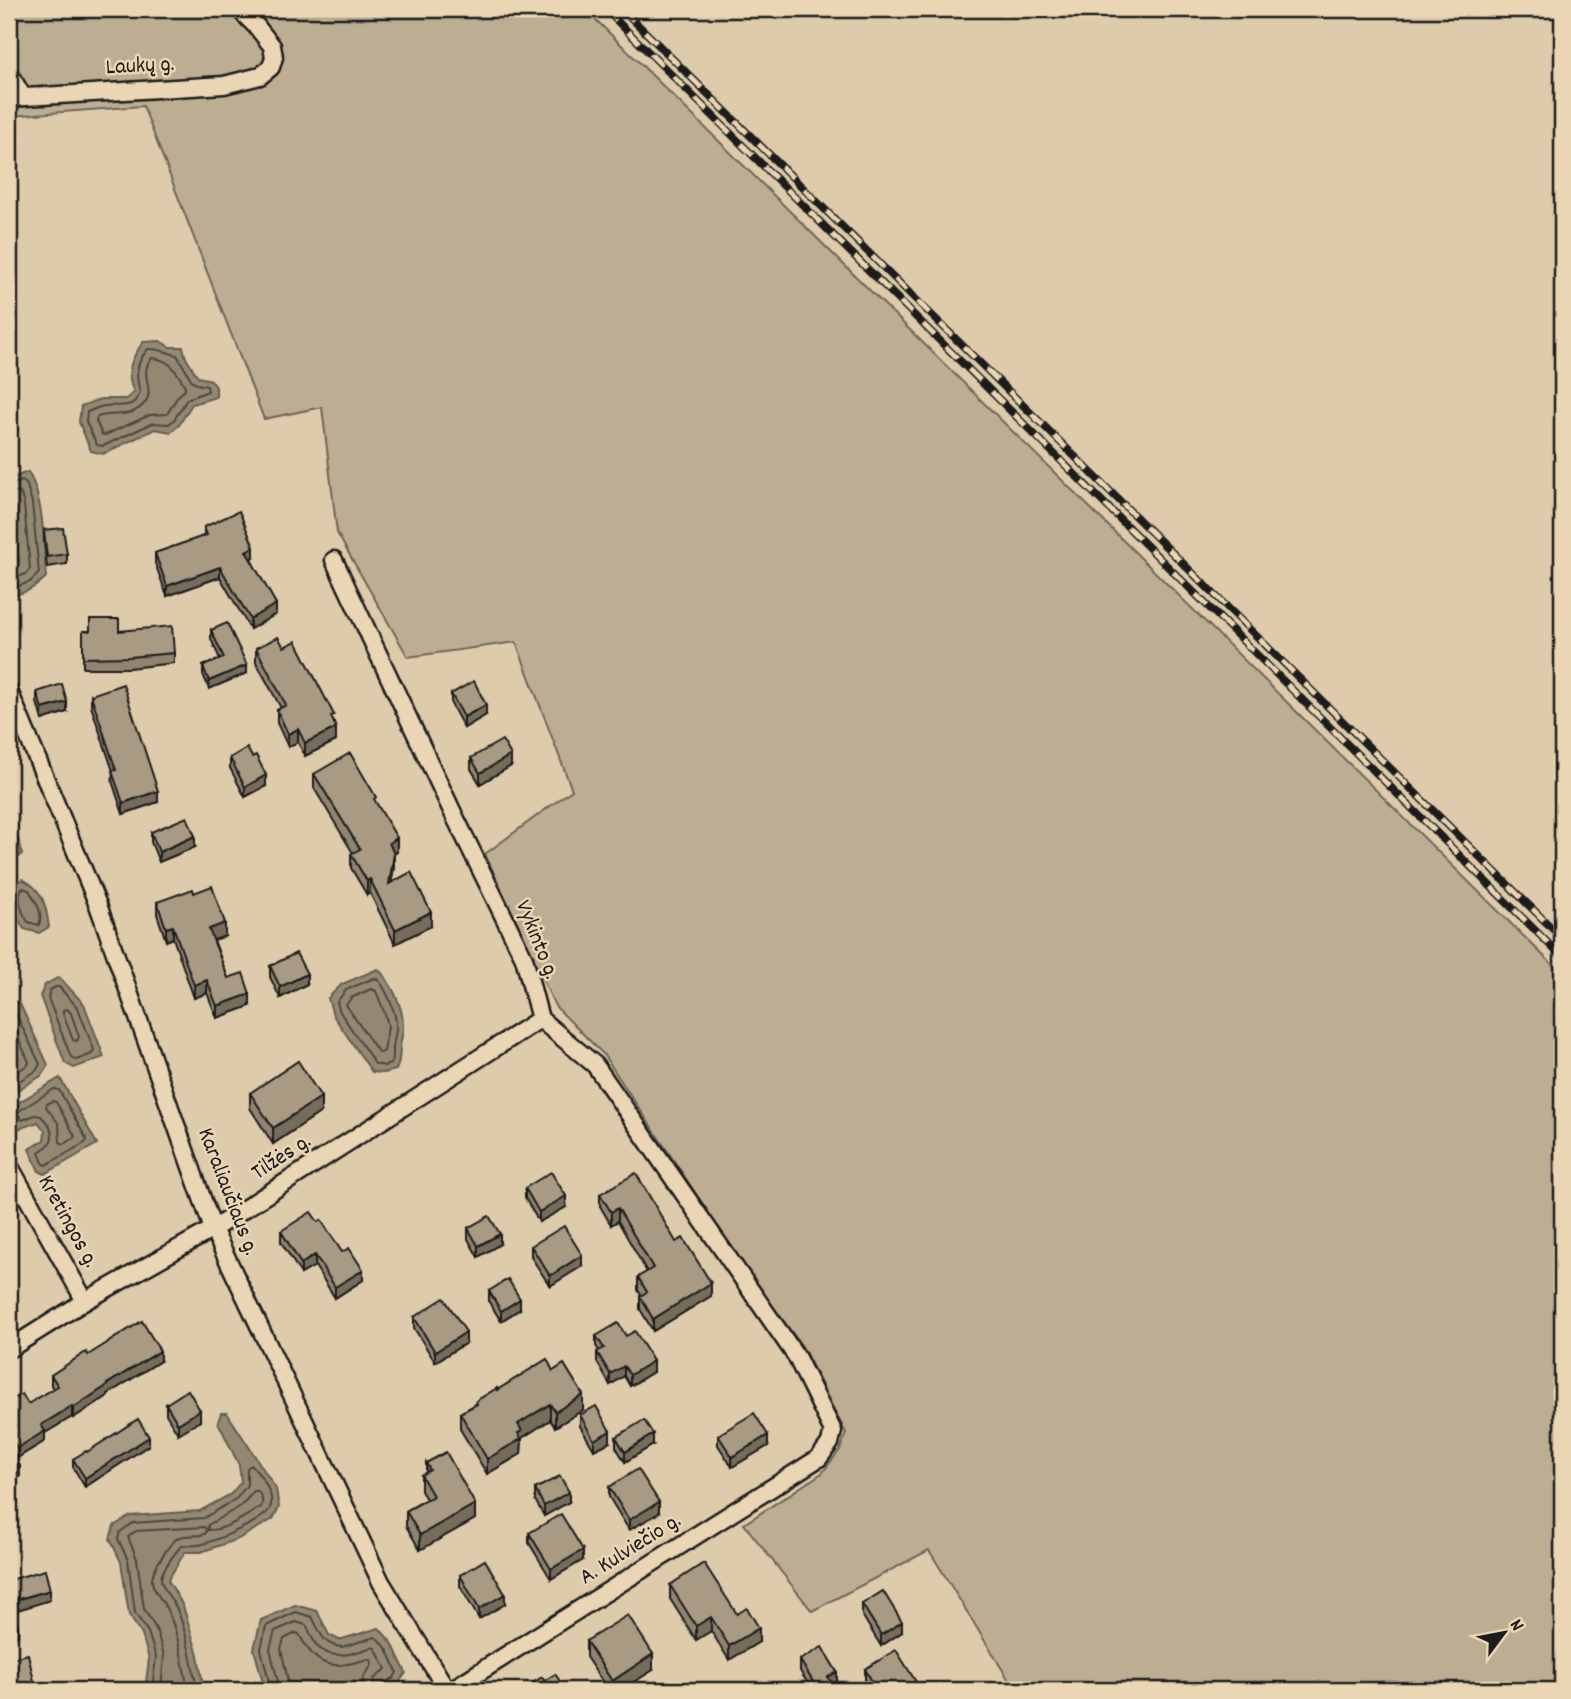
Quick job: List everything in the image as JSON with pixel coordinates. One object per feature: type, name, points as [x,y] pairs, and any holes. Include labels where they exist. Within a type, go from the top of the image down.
[{"type":"street","name":"Laukų g.","points":[[16,97],[224,85],[260,76],[271,67],[274,58],[271,46],[239,9]]},
{"type":"street","points":[[9,73],[16,97]]},
{"type":"street","name":"Vykinto g.","points":[[334,560],[524,958],[540,1019]]},
{"type":"street","name":"Karaliaučiaus g.","points":[[9,691],[98,905],[213,1229],[381,1582],[448,1690]]},
{"type":"street","name":"Tilžės g.","points":[[9,1349],[85,1301],[213,1229],[540,1019]]},
{"type":"street","name":"A. Kulviečio g.","points":[[448,1690],[819,1458],[830,1443],[833,1431],[796,1356],[595,1065],[540,1019]]},
{"type":"street","name":"Kretingos g.","points":[[9,1165],[85,1301]]},
{"type":"shaded area","points":[[9,9],[585,9],[1562,974],[1562,1690],[1015,1690],[929,1550],[812,1611],[744,1524],[822,1473],[840,1450],[846,1433],[802,1346],[748,1272],[603,1054],[555,1006],[485,854],[572,790],[516,642],[408,657],[337,533],[322,407],[264,419],[143,106],[9,116]]},
{"type":"water","points":[[160,341],[170,347],[183,347],[186,358],[198,377],[211,380],[216,387],[216,397],[192,404],[179,425],[171,432],[155,429],[103,454],[91,451],[79,422],[81,406],[101,399],[126,399],[134,392],[130,378],[131,366],[143,342]]},
{"type":"water","points":[[28,472],[40,508],[46,577],[29,590],[9,595],[9,479]]},
{"type":"water","points":[[9,823],[18,839],[22,854],[10,865]]},
{"type":"water","points":[[22,879],[35,888],[45,905],[49,927],[39,933],[24,929],[14,910],[13,890]]},
{"type":"water","points":[[378,969],[395,995],[403,1025],[396,1070],[384,1073],[372,1072],[333,1015],[328,998],[342,984]]},
{"type":"water","points":[[59,977],[84,1004],[104,1057],[74,1068],[65,1063],[40,996],[45,985]]},
{"type":"water","points":[[12,999],[20,1004],[48,1065],[41,1076],[9,1095],[9,1001]]},
{"type":"water","points":[[60,1078],[97,1144],[45,1174],[39,1171],[29,1149],[44,1140],[45,1131],[38,1122],[18,1129],[9,1115],[11,1107]]},
{"type":"water","points":[[221,1413],[227,1413],[276,1489],[279,1507],[273,1519],[238,1539],[201,1552],[185,1552],[168,1580],[183,1606],[198,1655],[204,1690],[145,1690],[149,1659],[142,1635],[129,1615],[121,1562],[110,1539],[114,1526],[130,1516],[200,1511],[231,1494],[241,1482],[239,1465],[218,1422]]},
{"type":"water","points":[[295,1605],[317,1611],[329,1635],[339,1640],[379,1628],[392,1643],[406,1673],[398,1684],[377,1690],[265,1690],[254,1649],[261,1620]]},
{"type":"building","points":[[239,511],[254,547],[246,551],[276,604],[250,619],[220,567],[167,586],[155,553],[207,535],[204,527]]},
{"type":"building","points":[[63,528],[67,554],[47,557],[44,530]]},
{"type":"building","points":[[90,619],[119,619],[119,631],[172,626],[174,653],[83,658],[83,631],[90,631]]},
{"type":"building","points":[[227,623],[247,665],[209,681],[203,666],[224,658],[211,630]]},
{"type":"building","points":[[278,637],[284,647],[296,641],[334,715],[331,716],[336,728],[305,743],[298,729],[288,734],[277,710],[286,705],[256,648]]},
{"type":"building","points":[[474,681],[486,705],[464,717],[451,694]]},
{"type":"building","points":[[62,684],[67,702],[42,709],[37,692]]},
{"type":"building","points":[[123,684],[158,791],[123,803],[112,771],[116,770],[91,695]]},
{"type":"building","points":[[502,740],[511,755],[480,773],[471,758]]},
{"type":"building","points":[[247,748],[252,757],[256,755],[266,775],[245,787],[230,758]]},
{"type":"building","points":[[350,753],[397,838],[389,843],[394,854],[389,884],[411,872],[431,912],[395,930],[370,879],[367,881],[351,854],[360,849],[314,774]]},
{"type":"building","points":[[187,817],[195,836],[159,852],[151,832]]},
{"type":"building","points":[[212,886],[225,923],[209,929],[228,978],[243,973],[250,994],[217,1006],[207,980],[194,985],[173,926],[166,928],[157,902],[193,889],[194,893]]},
{"type":"building","points":[[296,953],[307,974],[280,987],[270,966]]},
{"type":"building","points":[[298,1061],[321,1097],[273,1128],[250,1093]]},
{"type":"building","points":[[551,1172],[566,1196],[539,1212],[525,1188]]},
{"type":"building","points":[[636,1173],[676,1242],[683,1238],[711,1283],[653,1319],[640,1296],[647,1292],[638,1277],[653,1268],[618,1208],[611,1212],[600,1194]]},
{"type":"building","points":[[311,1212],[318,1222],[321,1220],[342,1252],[349,1248],[363,1270],[335,1287],[315,1255],[301,1264],[281,1231]]},
{"type":"building","points":[[489,1216],[500,1234],[478,1246],[468,1228]]},
{"type":"building","points":[[564,1226],[582,1255],[550,1276],[531,1246]]},
{"type":"building","points":[[508,1279],[520,1299],[501,1311],[489,1291]]},
{"type":"building","points":[[444,1298],[466,1332],[435,1352],[414,1317]]},
{"type":"building","points":[[142,1321],[160,1351],[73,1408],[72,1406],[41,1425],[45,1431],[17,1448],[9,1434],[9,1402],[22,1394],[28,1404],[58,1386],[51,1375]]},
{"type":"building","points":[[618,1323],[626,1336],[635,1331],[653,1361],[630,1375],[624,1366],[610,1374],[597,1352],[604,1348],[596,1336]]},
{"type":"building","points":[[547,1359],[553,1371],[564,1364],[583,1395],[555,1412],[550,1404],[518,1424],[522,1431],[518,1433],[521,1439],[487,1459],[460,1413]]},
{"type":"building","points":[[188,1390],[200,1410],[178,1424],[166,1404]]},
{"type":"building","points":[[596,1406],[610,1431],[594,1440],[580,1415]]},
{"type":"building","points":[[754,1413],[768,1435],[732,1457],[718,1435]]},
{"type":"building","points":[[138,1419],[149,1437],[85,1478],[73,1459]]},
{"type":"building","points":[[644,1420],[653,1434],[625,1452],[616,1437]]},
{"type":"building","points":[[9,1448],[20,1466],[9,1473]]},
{"type":"building","points":[[446,1452],[475,1504],[420,1535],[406,1511],[433,1496],[421,1475],[430,1470],[426,1463]]},
{"type":"building","points":[[638,1469],[659,1502],[629,1520],[609,1487]]},
{"type":"building","points":[[560,1476],[569,1492],[544,1506],[535,1489]]},
{"type":"building","points":[[561,1514],[583,1550],[551,1569],[529,1533]]},
{"type":"building","points":[[485,1560],[505,1594],[479,1609],[460,1575]]},
{"type":"building","points":[[704,1563],[737,1614],[747,1608],[759,1628],[729,1646],[711,1617],[696,1626],[670,1585]]},
{"type":"building","points":[[45,1570],[50,1590],[12,1601],[18,1626],[9,1629],[9,1580]]},
{"type":"building","points":[[883,1591],[902,1622],[881,1635],[862,1604]]},
{"type":"building","points":[[628,1615],[653,1654],[612,1681],[586,1641]]},
{"type":"building","points":[[822,1647],[837,1672],[828,1677],[836,1690],[818,1690],[800,1660]]},
{"type":"building","points":[[896,1650],[918,1685],[908,1690],[877,1690],[865,1669]]},
{"type":"building","points":[[28,1654],[36,1690],[9,1690],[9,1659]]},
{"type":"building","points":[[555,1674],[566,1690],[529,1690],[527,1687],[542,1677],[544,1681]]},
{"type":"building","points":[[748,1685],[752,1690],[739,1690]]},
{"type":"railway","points":[[605,9],[1562,957]]},
{"type":"railway","points":[[622,9],[1562,938]]}]
